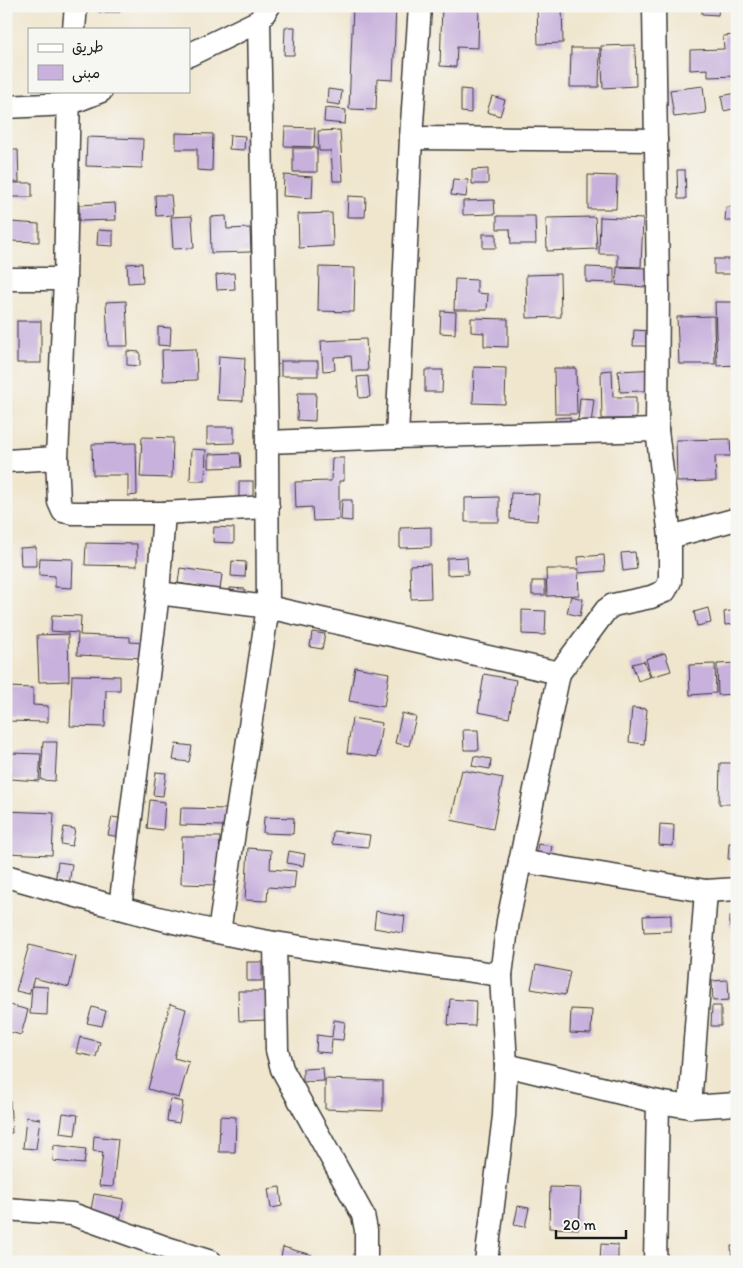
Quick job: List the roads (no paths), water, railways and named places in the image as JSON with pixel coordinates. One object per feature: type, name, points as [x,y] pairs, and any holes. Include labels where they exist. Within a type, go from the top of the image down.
[{"type":"street","points":[[74,28],[76,6]]},
{"type":"street","points":[[397,437],[420,6]]},
{"type":"street","points":[[486,1262],[504,1116],[506,1065],[501,975],[508,922],[559,672],[600,618],[613,605],[652,597],[665,591],[670,581],[670,537],[657,430],[658,288],[654,6]]},
{"type":"street","points":[[190,54],[264,13],[268,607],[219,932]]},
{"type":"street","points":[[6,107],[96,92]]},
{"type":"street","points":[[68,98],[65,279],[57,458],[59,502],[63,511],[73,514],[164,514],[268,506]]},
{"type":"street","points":[[412,138],[656,140]]},
{"type":"street","points":[[6,279],[65,279]]},
{"type":"street","points":[[267,442],[657,430]]},
{"type":"street","points":[[6,461],[57,458]]},
{"type":"street","points":[[120,908],[158,593],[164,514]]},
{"type":"street","points":[[670,537],[737,519]]},
{"type":"street","points":[[158,593],[268,607],[559,672]]},
{"type":"street","points":[[520,861],[706,891],[737,889]]},
{"type":"street","points":[[6,876],[120,908],[219,932],[275,943],[501,975]]},
{"type":"street","points":[[690,1107],[706,891]]},
{"type":"street","points":[[275,943],[276,1050],[282,1069],[363,1215],[366,1230],[366,1262]]},
{"type":"street","points":[[506,1065],[658,1102],[690,1107],[737,1104]]},
{"type":"street","points":[[655,1262],[658,1102]]},
{"type":"street","points":[[6,1209],[72,1214],[169,1255],[210,1262]]}]
